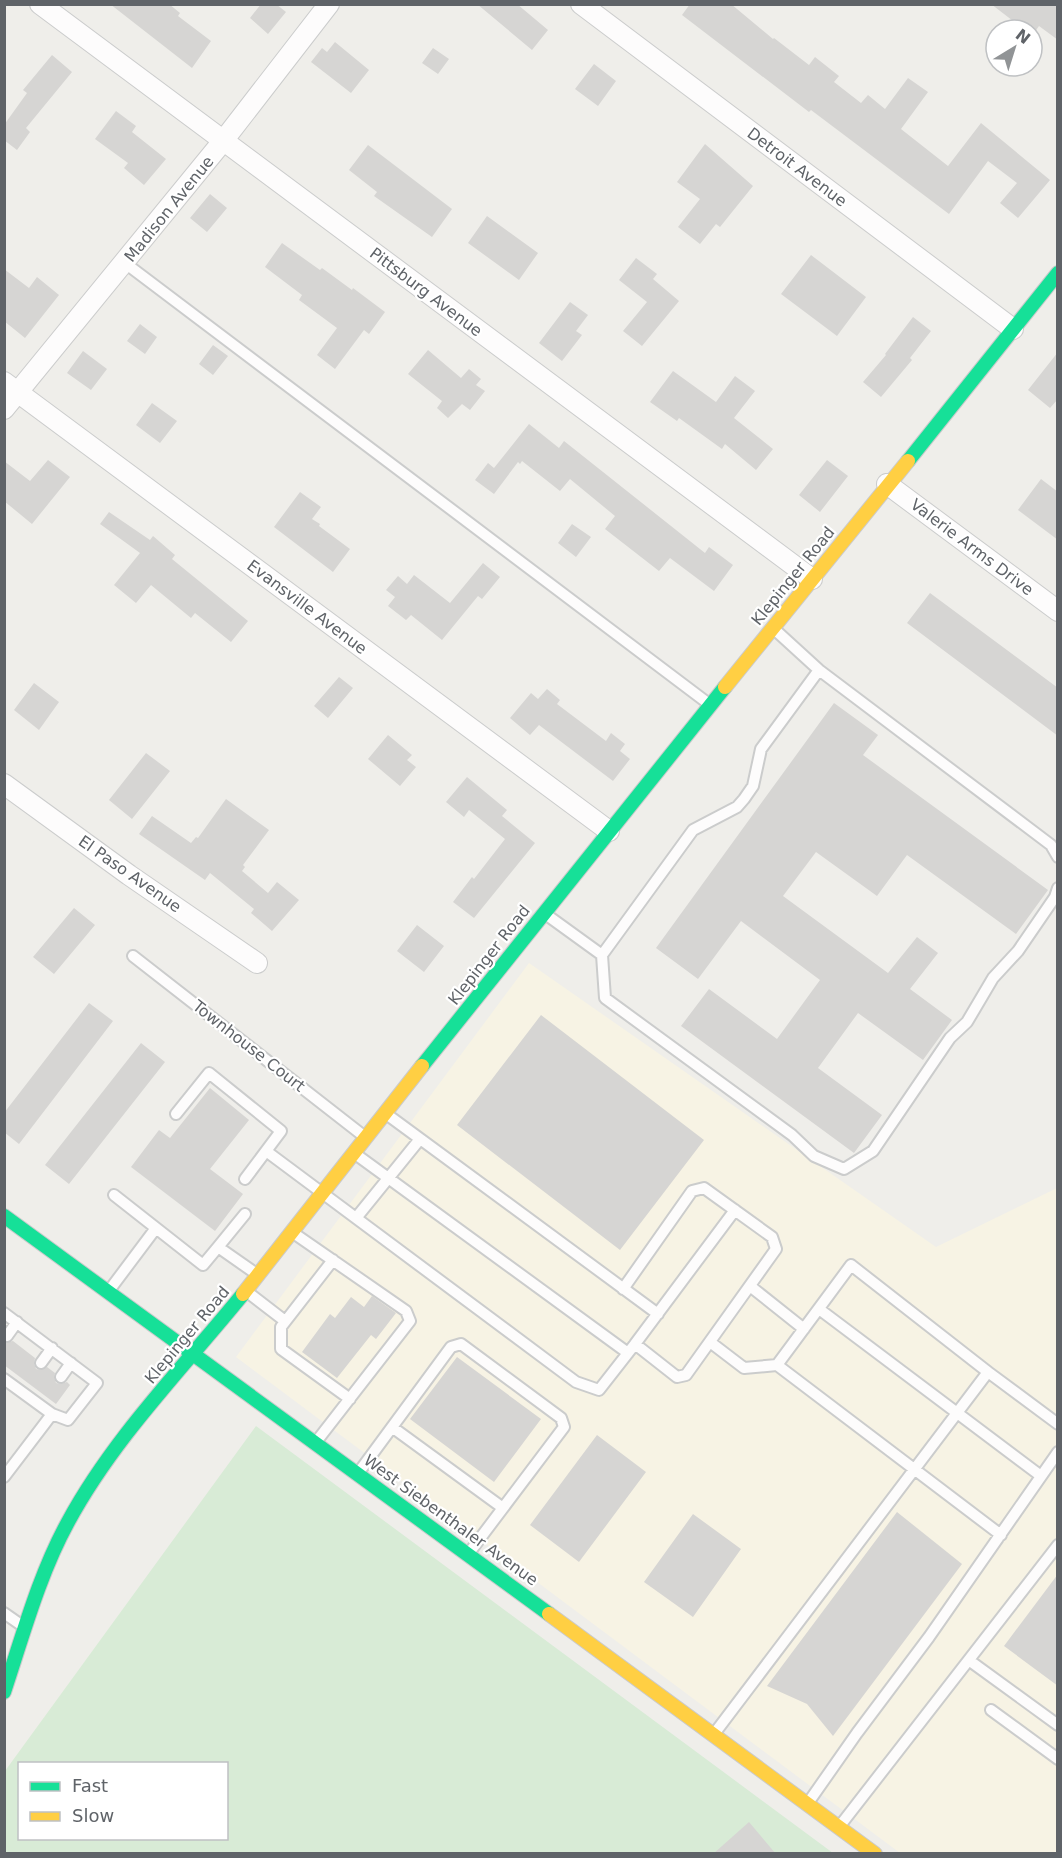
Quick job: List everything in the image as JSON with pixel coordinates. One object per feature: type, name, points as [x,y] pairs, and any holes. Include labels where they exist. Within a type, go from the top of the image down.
[{"type":"street","name":"Pittsburg Avenue","points":[[40,4],[812,579]]},
{"type":"street","name":"Detroit Avenue","points":[[581,4],[1013,329]]},
{"type":"street","name":"Madison Avenue","points":[[4,409],[11,387],[125,263],[223,141],[326,6]]},
{"type":"street","name":"Klepinger Road","points":[[4,1692],[54,1550],[78,1503],[143,1413],[246,1291],[609,831],[1058,273]]},
{"type":"street","name":"Evansville Avenue","points":[[11,387],[609,831]]},
{"type":"street","name":"Valerie Arms Drive","points":[[887,484],[1058,611]]},
{"type":"street","name":"El Paso Avenue","points":[[4,784],[129,875],[257,963]]},
{"type":"street","name":"West Siebenthaler Avenue","points":[[4,1216],[469,1553],[875,1854]]},
{"type":"lane","points":[[125,263],[711,705]]},
{"type":"lane","points":[[773,627],[819,670],[1051,845],[1058,857]]},
{"type":"lane","points":[[819,670],[761,749],[753,786],[744,799],[737,807],[693,830],[602,955],[605,998],[792,1135],[814,1156],[844,1169],[873,1151],[950,1038],[967,1022],[993,978],[1018,951],[1055,897],[1058,888]]},
{"type":"lane","points":[[544,913],[602,955]]},
{"type":"lane","name":"Townhouse Court","points":[[133,956],[366,1137]]},
{"type":"lane","points":[[176,1114],[208,1073],[281,1131],[245,1179]]},
{"type":"lane","points":[[385,1113],[657,1314]]},
{"type":"lane","points":[[356,1218],[420,1139]]},
{"type":"lane","points":[[267,1151],[576,1382],[599,1390],[735,1210]]},
{"type":"lane","points":[[353,1153],[677,1377],[686,1375],[777,1249],[772,1237],[704,1188],[692,1191],[623,1289]]},
{"type":"lane","points":[[114,1195],[203,1265],[245,1214]]},
{"type":"lane","points":[[108,1292],[156,1228]]},
{"type":"lane","points":[[292,1232],[406,1311],[410,1321],[316,1442]]},
{"type":"lane","points":[[218,1247],[258,1276]]},
{"type":"lane","points":[[333,1260],[281,1327],[281,1349],[350,1399]]},
{"type":"lane","points":[[777,1365],[851,1265],[1058,1424]]},
{"type":"lane","points":[[750,1286],[804,1329]]},
{"type":"lane","points":[[246,1291],[285,1321]]},
{"type":"lane","points":[[819,1309],[1041,1476]]},
{"type":"lane","points":[[4,1314],[97,1383],[68,1420],[52,1414],[43,1401],[23,1387],[4,1379]]},
{"type":"lane","points":[[7,1336],[17,1322]]},
{"type":"lane","points":[[710,1342],[744,1368],[777,1365],[1001,1535]]},
{"type":"lane","points":[[359,1473],[451,1347],[461,1344],[561,1418],[564,1427],[469,1553]]},
{"type":"lane","points":[[41,1363],[52,1348]]},
{"type":"lane","points":[[61,1377],[71,1363]]},
{"type":"lane","points":[[714,1734],[988,1371]]},
{"type":"lane","points":[[4,1477],[52,1414]]},
{"type":"lane","points":[[392,1427],[503,1508]]},
{"type":"lane","points":[[807,1803],[929,1637],[1058,1452]]},
{"type":"lane","points":[[840,1827],[1058,1545]]},
{"type":"lane","points":[[4,1613],[26,1629]]},
{"type":"lane","points":[[970,1661],[1058,1725]]},
{"type":"lane","points":[[991,1710],[1058,1760]]},
{"type":"shaded area","points":[[529,963],[936,1247],[1057,1188],[1057,1853],[900,1853],[236,1357]]},
{"type":"green space","points":[[256,1426],[833,1853],[5,1854],[5,1771]]},
{"type":"building","points":[[110,4],[169,4],[180,13],[178,16],[211,41],[192,68]]},
{"type":"building","points":[[261,4],[276,4],[286,12],[268,34],[250,18]]},
{"type":"building","points":[[477,4],[517,4],[548,30],[532,50]]},
{"type":"building","points":[[690,4],[731,4],[809,65],[815,57],[839,76],[834,82],[861,103],[868,95],[885,109],[908,78],[928,92],[901,129],[948,166],[981,123],[1050,180],[1018,218],[1000,203],[1017,183],[988,161],[949,214],[811,110],[809,112],[682,15]]},
{"type":"building","points":[[991,4],[1058,4],[1058,40],[1044,30],[1044,18],[1009,18]]},
{"type":"building","points":[[335,42],[369,70],[351,93],[311,62],[322,48],[327,52]]},
{"type":"building","points":[[433,48],[449,59],[438,74],[422,63]]},
{"type":"building","points":[[52,55],[72,72],[26,128],[30,132],[17,150],[4,140],[4,125],[27,93],[23,90]]},
{"type":"building","points":[[594,64],[616,81],[598,106],[575,89]]},
{"type":"building","points":[[116,111],[136,126],[132,132],[166,159],[144,185],[124,168],[128,163],[95,139]]},
{"type":"building","points":[[705,144],[753,186],[720,227],[716,224],[700,244],[678,227],[700,199],[677,182]]},
{"type":"building","points":[[368,145],[452,209],[432,237],[374,196],[377,192],[349,170]]},
{"type":"building","points":[[210,194],[227,208],[207,232],[190,218]]},
{"type":"building","points":[[487,216],[538,253],[519,280],[468,243]]},
{"type":"building","points":[[282,243],[320,270],[322,268],[352,290],[353,288],[385,312],[369,334],[364,330],[335,369],[317,355],[337,328],[299,300],[302,295],[265,267]]},
{"type":"building","points":[[811,255],[866,297],[837,336],[781,294]]},
{"type":"building","points":[[636,258],[657,274],[653,279],[679,301],[642,346],[623,331],[647,302],[619,280]]},
{"type":"building","points":[[4,269],[29,288],[37,277],[59,295],[25,338],[4,321]]},
{"type":"building","points":[[570,302],[588,315],[576,331],[582,335],[562,361],[539,343]]},
{"type":"building","points":[[913,317],[931,331],[910,358],[912,360],[881,397],[863,382]]},
{"type":"building","points":[[140,324],[157,337],[145,354],[127,341]]},
{"type":"building","points":[[213,345],[228,356],[213,375],[199,364]]},
{"type":"building","points":[[428,350],[461,378],[469,369],[481,379],[476,385],[485,391],[470,410],[462,404],[448,418],[437,408],[442,401],[408,374]]},
{"type":"building","points":[[83,351],[107,369],[91,390],[67,373]]},
{"type":"building","points":[[1058,352],[1058,399],[1050,408],[1028,390]]},
{"type":"building","points":[[673,371],[716,402],[735,376],[755,391],[734,418],[773,449],[756,470],[725,444],[722,449],[679,418],[677,421],[650,402]]},
{"type":"building","points":[[152,403],[177,421],[160,443],[136,425]]},
{"type":"building","points":[[529,424],[559,448],[564,441],[705,553],[709,547],[733,565],[714,591],[670,558],[659,571],[605,529],[615,516],[570,479],[560,491],[522,461],[520,464],[518,462],[494,494],[475,480],[488,463],[494,468]]},
{"type":"building","points":[[48,460],[70,477],[32,524],[4,501],[4,461],[30,481]]},
{"type":"building","points":[[827,460],[848,476],[820,512],[799,495]]},
{"type":"building","points":[[1041,479],[1058,492],[1058,540],[1018,510]]},
{"type":"building","points":[[300,492],[321,507],[312,519],[350,549],[333,572],[274,527]]},
{"type":"building","points":[[109,512],[150,540],[153,536],[175,555],[172,559],[248,621],[231,642],[195,613],[191,618],[151,585],[136,603],[114,585],[140,553],[100,524]]},
{"type":"building","points":[[572,524],[591,537],[576,557],[558,543]]},
{"type":"building","points":[[483,563],[500,577],[482,599],[478,596],[442,640],[411,615],[406,620],[388,606],[395,597],[386,590],[398,576],[407,584],[414,575],[450,603]]},
{"type":"building","points":[[930,593],[1058,688],[1058,736],[907,623]]},
{"type":"building","points":[[339,677],[353,688],[328,718],[314,706]]},
{"type":"building","points":[[34,683],[59,702],[39,730],[14,710]]},
{"type":"building","points":[[547,689],[560,700],[557,704],[606,741],[611,733],[625,744],[620,751],[630,759],[613,781],[539,725],[530,735],[510,718],[531,693],[538,699]]},
{"type":"building","points":[[834,703],[878,735],[863,755],[1048,890],[1016,934],[907,855],[877,896],[816,852],[783,896],[888,973],[917,937],[938,953],[910,989],[952,1020],[923,1060],[858,1013],[818,1068],[882,1115],[854,1153],[681,1026],[709,989],[777,1039],[820,980],[741,921],[698,979],[656,948]]},
{"type":"building","points":[[388,735],[412,755],[407,760],[416,767],[400,786],[368,759]]},
{"type":"building","points":[[146,753],[170,771],[132,819],[109,800]]},
{"type":"building","points":[[467,777],[507,810],[502,816],[535,843],[474,918],[453,902],[505,839],[469,810],[464,817],[446,802]]},
{"type":"building","points":[[226,799],[269,830],[243,865],[245,867],[242,871],[268,893],[277,882],[299,900],[272,931],[251,913],[254,909],[210,873],[205,880],[139,834],[152,816],[191,843],[196,837],[198,838]]},
{"type":"building","points":[[74,908],[95,925],[54,974],[33,957]]},
{"type":"building","points":[[417,925],[444,946],[424,972],[397,951]]},
{"type":"building","points":[[89,1003],[113,1021],[19,1144],[4,1132],[4,1113]]},
{"type":"building","points":[[541,1015],[704,1140],[620,1250],[457,1125]]},
{"type":"building","points":[[141,1043],[165,1062],[69,1184],[45,1165]]},
{"type":"building","points":[[210,1088],[249,1120],[210,1169],[243,1194],[215,1231],[131,1167],[159,1130],[170,1138]]},
{"type":"building","points":[[372,1296],[396,1313],[376,1339],[371,1335],[337,1378],[302,1352],[330,1314],[335,1318],[351,1297],[364,1307]]},
{"type":"building","points":[[13,1341],[35,1358],[36,1369],[41,1370],[47,1367],[55,1373],[56,1383],[67,1382],[70,1385],[56,1404],[4,1365],[4,1343]]},
{"type":"building","points":[[457,1357],[541,1419],[494,1482],[410,1419]]},
{"type":"building","points":[[597,1435],[646,1472],[579,1562],[530,1525]]},
{"type":"building","points":[[897,1512],[962,1564],[833,1736],[807,1704],[767,1686]]},
{"type":"building","points":[[693,1514],[741,1549],[693,1617],[644,1582]]},
{"type":"building","points":[[1058,1574],[1058,1686],[1004,1646]]},
{"type":"building","points":[[749,1822],[776,1854],[713,1854]]},
{"type":"traffic: fast","points":[[908,461],[1058,273]]},
{"type":"traffic: fast","points":[[422,1066],[725,687]]},
{"type":"traffic: fast","points":[[4,1216],[549,1614]]},
{"type":"traffic: fast","points":[[4,1692],[48,1563],[86,1491],[150,1404],[243,1294]]},
{"type":"traffic: slow","points":[[725,687],[908,461]]},
{"type":"traffic: slow","points":[[243,1294],[422,1066]]},
{"type":"traffic: slow","points":[[549,1614],[875,1854]]}]
